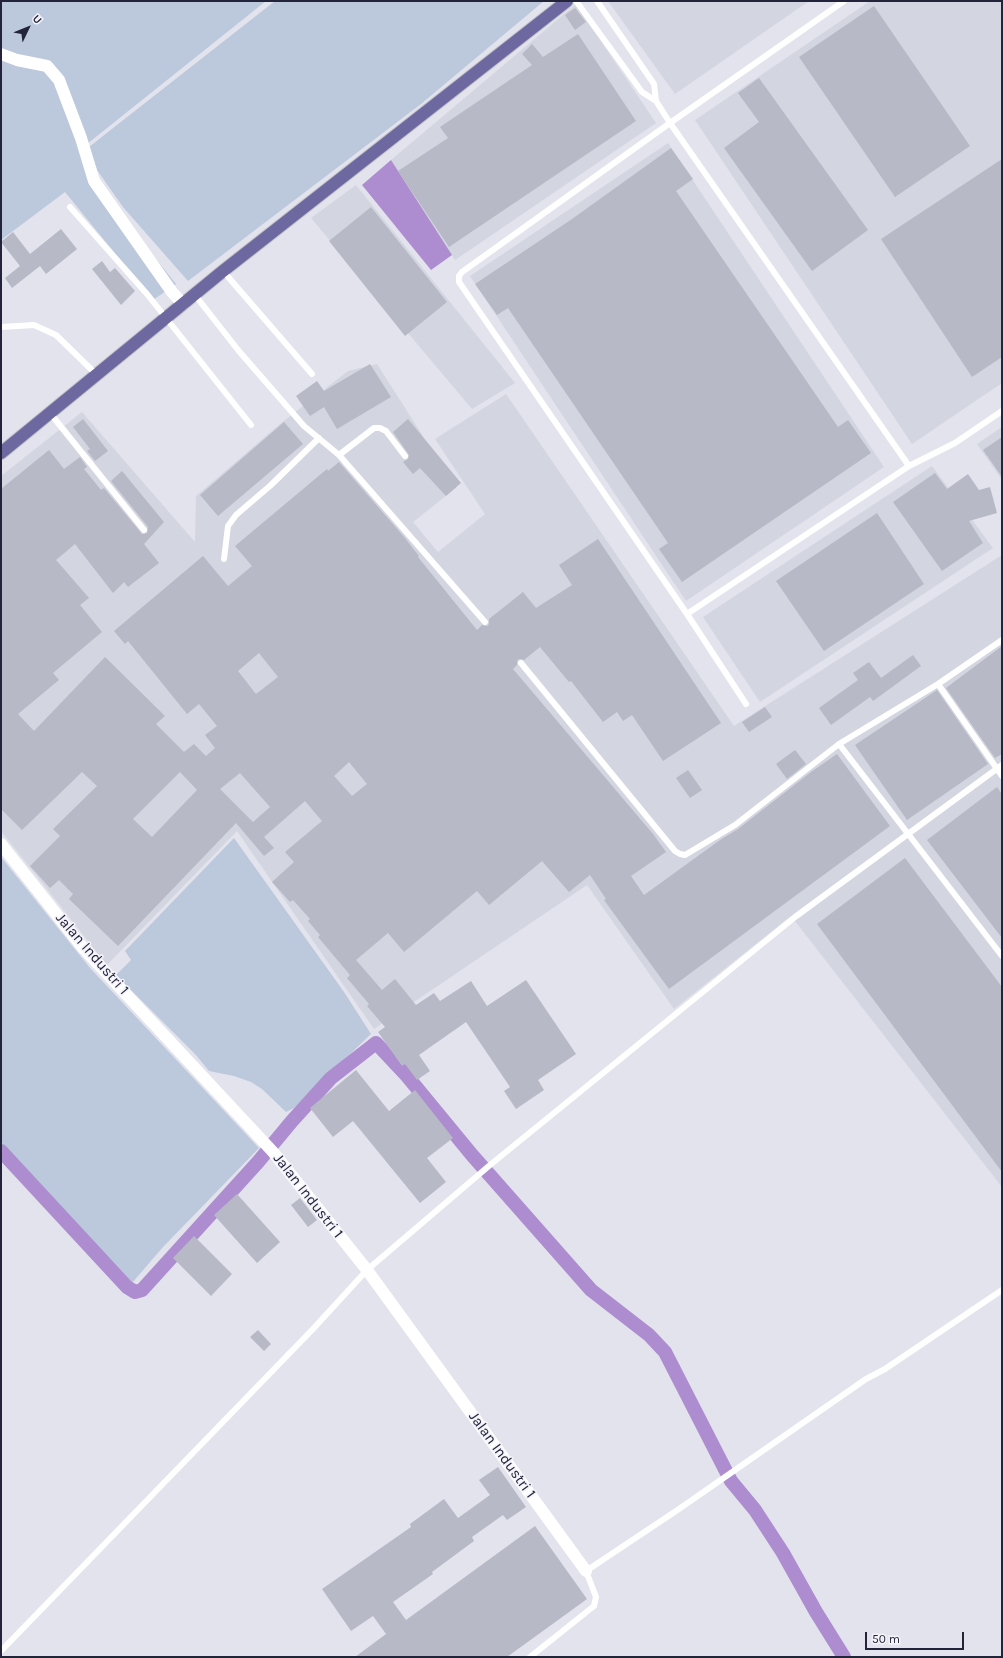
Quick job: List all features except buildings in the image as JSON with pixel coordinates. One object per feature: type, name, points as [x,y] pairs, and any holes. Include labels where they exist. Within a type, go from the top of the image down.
[{"type":"main road","points":[[1,453],[223,271],[567,1]]},
{"type":"street","points":[[1,54],[17,60],[47,66],[59,80],[81,138],[94,181],[172,292],[183,304]]},
{"type":"street","name":"Jalan Industri 1","points":[[1,844],[84,949],[270,1149],[367,1270],[586,1571]]},
{"type":"lane","points":[[576,1],[642,92],[656,102],[910,466]]},
{"type":"lane","points":[[597,1],[654,84],[656,102]]},
{"type":"lane","points":[[746,704],[687,614],[459,282],[459,276],[462,272],[670,123],[844,1]]},
{"type":"lane","points":[[70,206],[166,318],[251,425]]},
{"type":"lane","points":[[223,271],[312,374]]},
{"type":"lane","points":[[195,295],[243,355],[304,426],[339,455],[485,622]]},
{"type":"lane","points":[[1,327],[34,325],[56,335],[97,375]]},
{"type":"lane","points":[[687,614],[910,466],[955,443],[1002,411]]},
{"type":"lane","points":[[50,413],[144,530]]},
{"type":"lane","points":[[339,455],[374,428],[380,428],[386,432],[405,456]]},
{"type":"lane","points":[[224,559],[228,526],[236,515],[319,438]]},
{"type":"lane","points":[[520,663],[675,851],[685,855],[735,825],[839,744],[938,684],[1002,640]]},
{"type":"lane","points":[[938,684],[1000,767],[1002,776]]},
{"type":"lane","points":[[839,744],[1002,956]]},
{"type":"lane","points":[[1,1651],[313,1329],[367,1270],[490,1165],[794,917],[1000,767]]},
{"type":"lane","points":[[530,1657],[594,1606],[596,1597],[586,1571],[724,1478],[866,1379],[885,1369],[1002,1290]]},
{"type":"shaded area","points":[[1,1],[266,1],[82,148],[96,184],[176,284],[153,300],[65,192],[1,240]]},
{"type":"shaded area","points":[[275,1],[544,1],[421,104],[188,281],[123,207],[97,170],[89,147]]},
{"type":"shaded area","points":[[608,1],[809,1],[675,94]]},
{"type":"shaded area","points":[[870,1],[1002,1],[1002,383],[912,444],[695,120]]},
{"type":"shaded area","points":[[576,4],[656,123],[455,260],[391,160]]},
{"type":"shaded area","points":[[668,143],[884,467],[686,601],[470,276]]},
{"type":"shaded area","points":[[391,160],[452,255],[431,270],[362,185]]},
{"type":"shaded area","points":[[356,185],[515,383],[472,409],[311,218]]},
{"type":"shaded area","points":[[377,364],[456,488],[413,522],[438,552],[485,514],[435,439],[506,394],[734,726],[1002,555],[1002,1187],[791,916],[674,1009],[587,885],[374,1029],[237,831],[107,965],[1,831],[1,476],[82,412],[195,542],[196,496],[280,424],[348,371]]},
{"type":"shaded area","points":[[1002,427],[1002,480],[977,444]]},
{"type":"shaded area","points":[[932,466],[993,548],[760,702],[703,617]]},
{"type":"shaded area","points":[[234,838],[344,992],[371,1034],[294,1108],[286,1112],[262,1089],[251,1082],[234,1076],[209,1071],[196,1055],[116,975],[131,960],[125,951]]},
{"type":"shaded area","points":[[1,857],[90,968],[259,1148],[163,1247],[132,1283],[1,1142]]},
{"type":"waterway","points":[[1,1151],[127,1287],[135,1292],[142,1290],[258,1162],[292,1121],[331,1078],[376,1043],[407,1076],[472,1155],[591,1290],[649,1335],[665,1352],[731,1481],[755,1510],[783,1553],[816,1612],[844,1657]]}]
